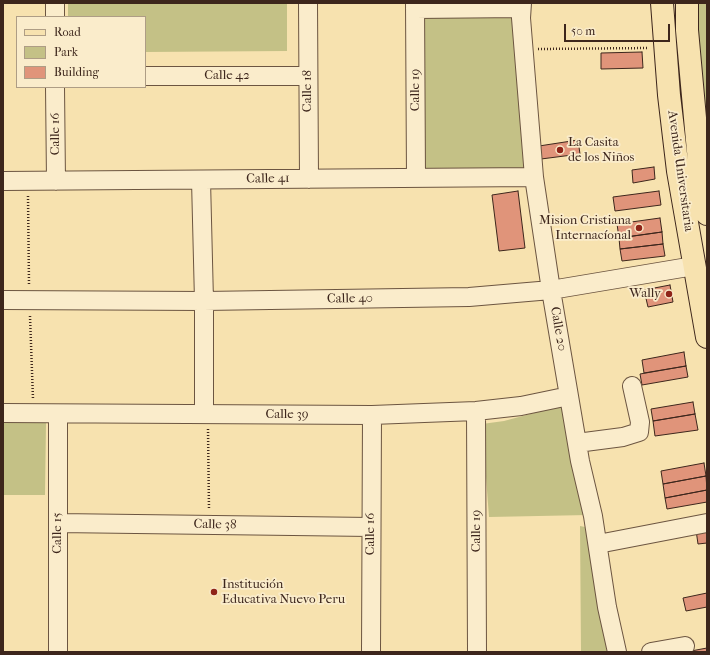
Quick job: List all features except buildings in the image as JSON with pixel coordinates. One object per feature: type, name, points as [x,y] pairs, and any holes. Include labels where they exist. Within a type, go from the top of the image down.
[{"type":"main road","name":"Avenida Universitaria","points":[[662,3],[669,95],[678,171],[707,337]]},
{"type":"main road","name":"Avenida Universitaria","points":[[686,3],[687,30],[701,184],[707,214]]},
{"type":"street","points":[[55,3],[55,16]]},
{"type":"street","name":"Calle 18","points":[[308,3],[309,179]]},
{"type":"street","points":[[415,6],[522,6]]},
{"type":"street","name":"Calle 19","points":[[415,6],[416,178]]},
{"type":"street","name":"Calle 20","points":[[522,6],[534,177],[577,444],[593,516],[607,607],[617,652]]},
{"type":"street","name":"Calle 42","points":[[146,76],[308,76]]},
{"type":"street","name":"Calle 16","points":[[55,88],[56,181]]},
{"type":"street","name":"Calle 41","points":[[3,181],[534,177]]},
{"type":"street","points":[[201,180],[206,414]]},
{"type":"street","name":"Calle 40","points":[[3,300],[204,301],[469,297],[551,290],[694,266]]},
{"type":"street","points":[[577,444],[623,437],[639,432],[640,422],[632,386]]},
{"type":"street","name":"Calle 39","points":[[3,413],[372,415],[476,411],[521,406],[570,396]]},
{"type":"street","name":"Calle 19","points":[[476,411],[477,652]]},
{"type":"street","name":"Calle 15","points":[[58,414],[58,652]]},
{"type":"street","name":"Calle 16","points":[[371,652],[372,415]]},
{"type":"street","name":"Calle 38","points":[[58,523],[371,527]]},
{"type":"street","points":[[598,544],[707,523]]},
{"type":"street","points":[[651,652],[685,646]]},
{"type":"path","points":[[524,49],[665,48]]},
{"type":"path","points":[[28,181],[29,300],[33,414]]},
{"type":"path","points":[[206,414],[209,525]]},
{"type":"green space","points":[[68,3],[287,3],[287,51],[146,52],[146,16],[68,16]]},
{"type":"green space","points":[[695,3],[707,3],[707,150]]},
{"type":"green space","points":[[511,15],[521,87],[527,168],[423,173],[424,16]]},
{"type":"green space","points":[[564,405],[588,515],[489,517],[482,424],[504,421]]},
{"type":"green space","points":[[3,422],[46,423],[45,495],[3,495]]},
{"type":"green space","points":[[580,526],[585,527],[607,652],[581,652]]},
{"type":"place","name":"La Casita de los Niños","points":[[560,150]]},
{"type":"place","name":"Mision Cristiana Internacíonal","points":[[639,228]]},
{"type":"place","name":"Wally","points":[[669,294]]},
{"type":"place","name":"Institución Educativa Nuevo Peru","points":[[214,592]]}]
